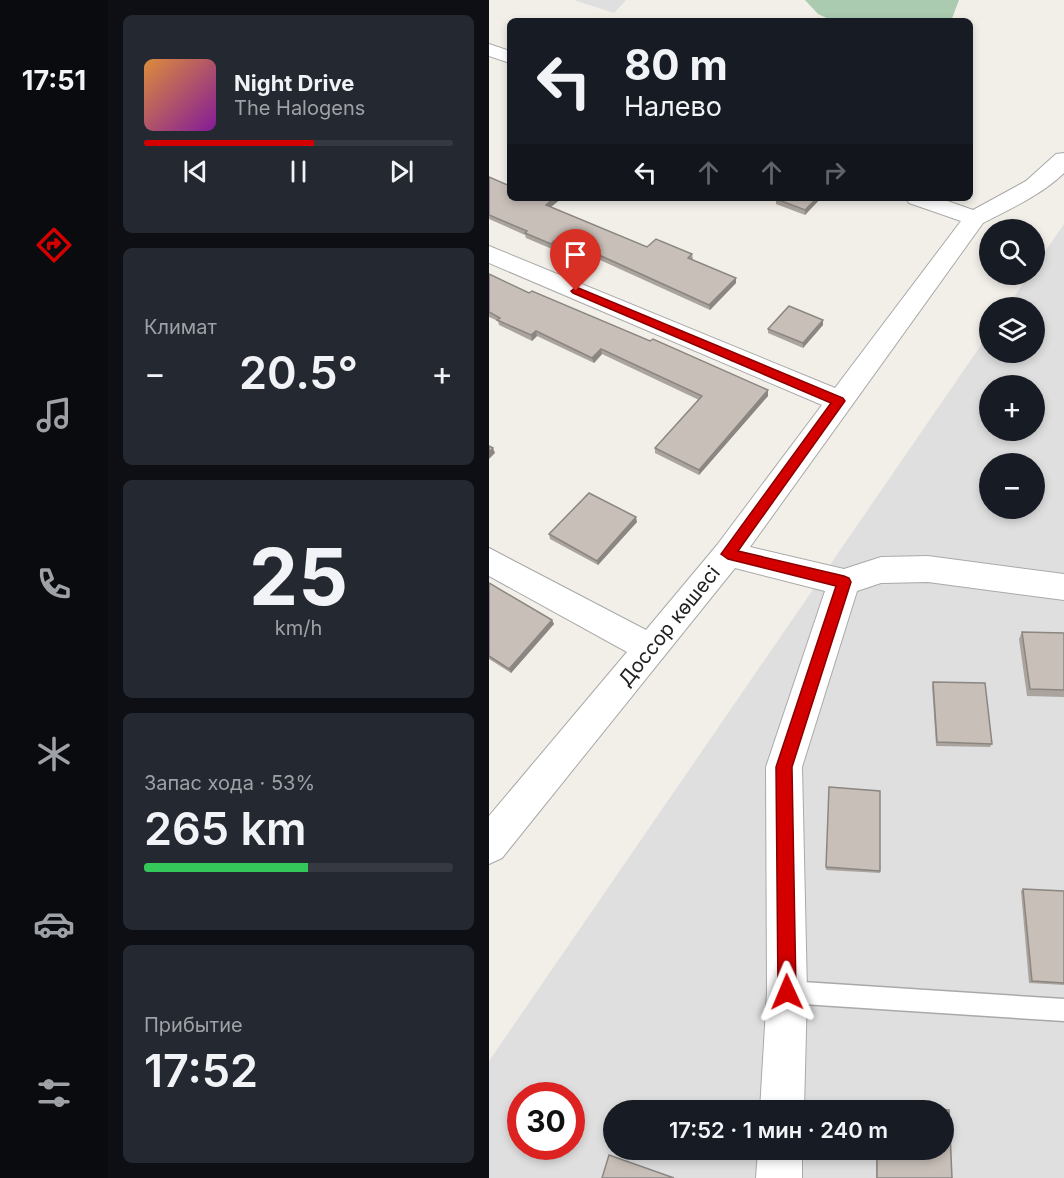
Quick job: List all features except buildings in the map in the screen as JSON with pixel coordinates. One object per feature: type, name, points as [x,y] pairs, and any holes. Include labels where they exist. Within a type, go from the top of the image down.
[{"type":"street","points":[[489,50],[507,56]]},
{"type":"street","name":"Доссор көшесі","points":[[489,845],[728,554],[975,218],[1029,190],[1055,171],[1064,159]]},
{"type":"street","points":[[926,201],[975,218]]},
{"type":"street","points":[[489,254],[839,401]]},
{"type":"street","points":[[728,554],[844,582],[881,570],[928,568],[1064,587]]},
{"type":"street","points":[[489,561],[651,649]]},
{"type":"street","points":[[782,1100],[787,992],[784,767],[844,582]]},
{"type":"street","points":[[779,1178],[780,1160]]},
{"type":"lane","points":[[787,992],[1064,1010]]},
{"type":"shaded area","points":[[574,0],[626,0],[614,13]]},
{"type":"shaded area","points":[[1064,224],[1064,1178],[489,1178],[489,1061],[979,348],[979,363],[1045,363],[1045,297],[1014,297],[1022,285],[1045,285],[1045,252]]},
{"type":"green space","points":[[805,0],[959,0],[952,18],[827,18],[818,14]]},
{"type":"route","points":[[576,291],[839,401],[728,554],[844,582],[784,767],[787,992]]}]
